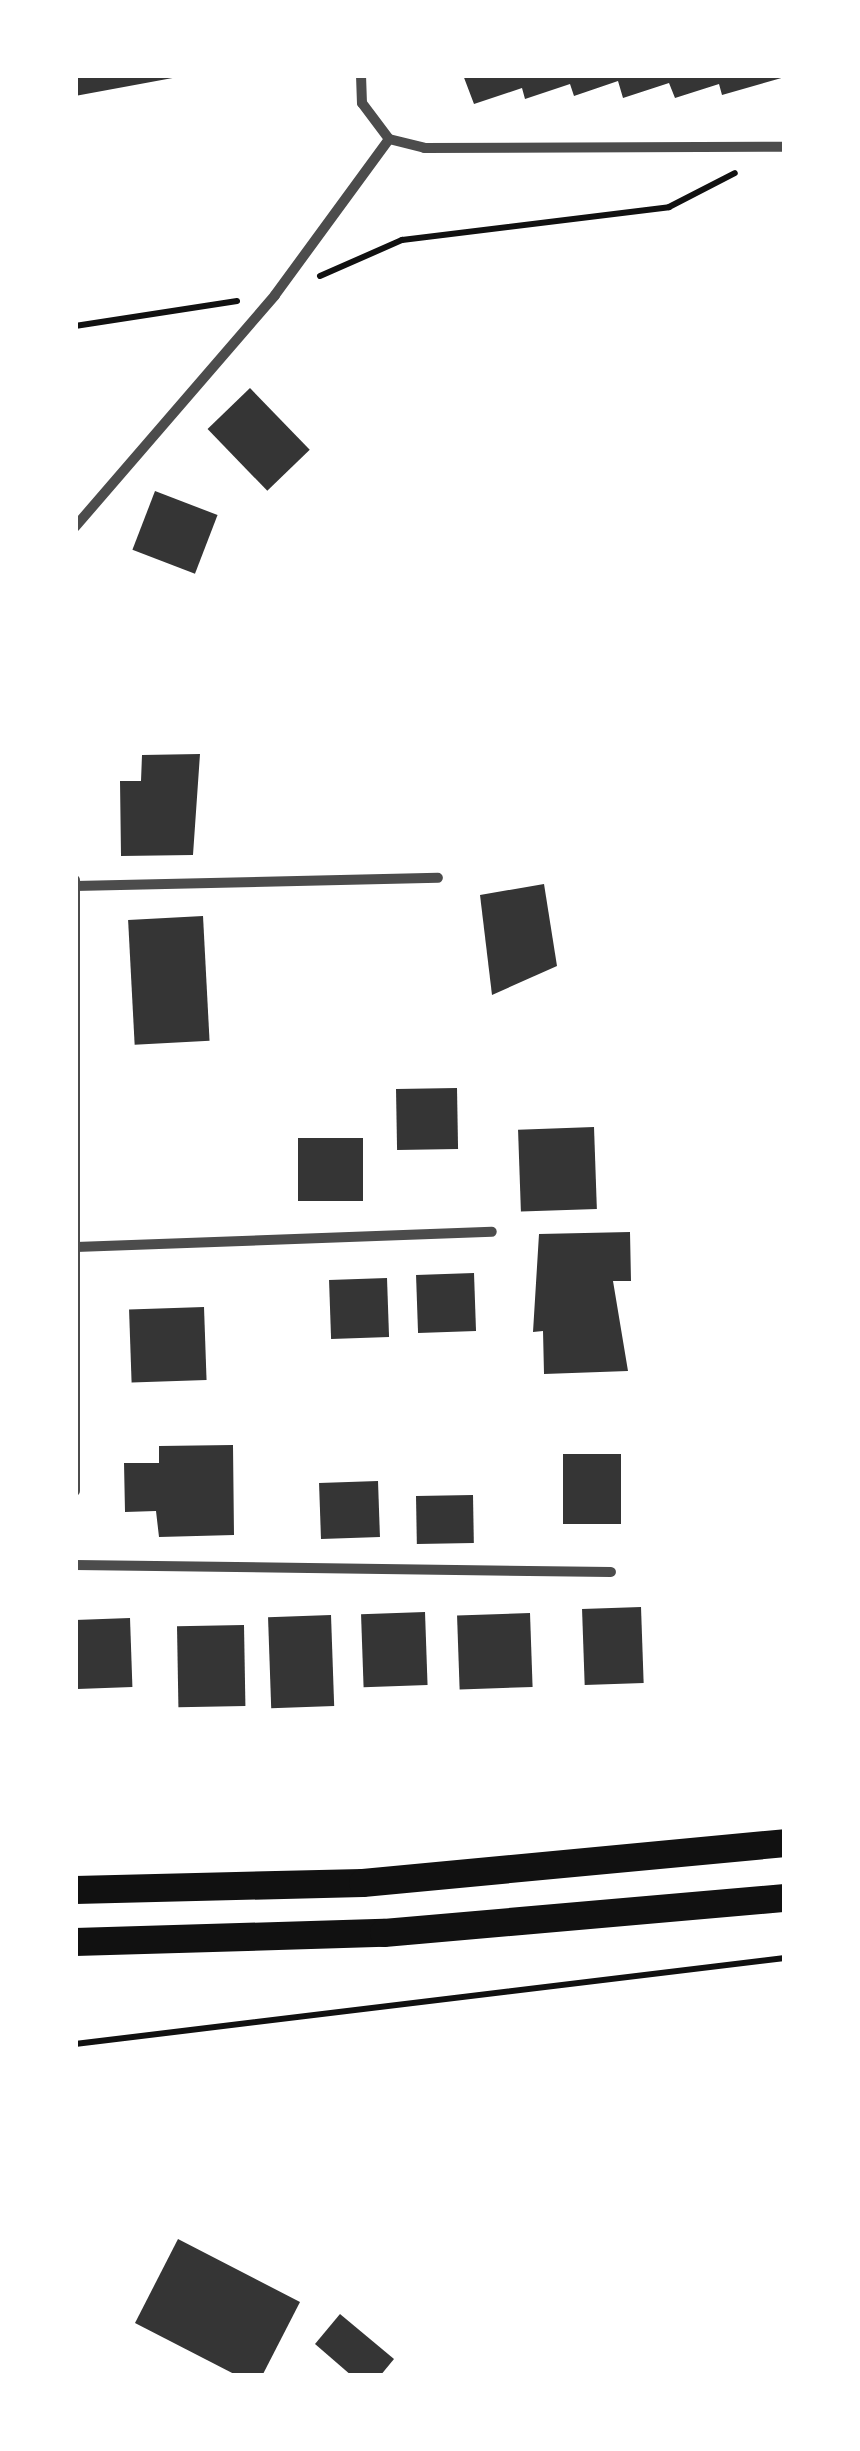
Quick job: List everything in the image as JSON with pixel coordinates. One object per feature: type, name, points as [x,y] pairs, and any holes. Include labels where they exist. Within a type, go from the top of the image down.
[{"type":"highway","points":[[75,1890],[363,1882],[785,1844]]},
{"type":"highway","points":[[75,1942],[384,1933],[785,1898]]},
{"type":"street","points":[[361,75],[362,103],[389,139],[424,148],[784,147]]},
{"type":"street","points":[[75,528],[275,295],[389,139]]},
{"type":"street","points":[[75,1491],[75,883],[438,878]]},
{"type":"street","points":[[76,1247],[492,1232]]},
{"type":"street","points":[[75,1564],[611,1572]]},
{"type":"path","points":[[75,326],[275,295],[402,240],[669,207],[784,147]]},
{"type":"path","points":[[75,2044],[785,1958]]},
{"type":"building","points":[[75,75],[177,75],[178,77],[75,96]]},
{"type":"building","points":[[463,75],[785,77],[722,95],[719,84],[675,98],[669,83],[623,98],[618,81],[574,96],[570,84],[525,99],[522,88],[474,104]]},
{"type":"building","points":[[250,388],[310,450],[267,491],[208,429]]},
{"type":"building","points":[[155,491],[218,515],[195,574],[132,550]]},
{"type":"building","points":[[200,754],[193,855],[121,856],[120,781],[141,781],[142,755]]},
{"type":"building","points":[[544,884],[557,966],[492,995],[480,895]]},
{"type":"building","points":[[203,916],[210,1041],[135,1045],[128,920]]},
{"type":"building","points":[[457,1088],[458,1149],[397,1150],[396,1089]]},
{"type":"building","points":[[594,1127],[597,1209],[521,1212],[518,1130]]},
{"type":"building","points":[[298,1138],[363,1138],[363,1201],[298,1201]]},
{"type":"building","points":[[630,1232],[631,1281],[613,1281],[628,1371],[544,1374],[543,1331],[533,1332],[539,1234]]},
{"type":"building","points":[[474,1273],[476,1331],[418,1333],[416,1275]]},
{"type":"building","points":[[387,1278],[389,1337],[331,1339],[329,1280]]},
{"type":"building","points":[[204,1307],[207,1380],[132,1383],[129,1310]]},
{"type":"building","points":[[233,1445],[234,1535],[159,1537],[156,1511],[125,1512],[124,1463],[159,1463],[159,1446]]},
{"type":"building","points":[[563,1454],[621,1454],[621,1524],[563,1524]]},
{"type":"building","points":[[378,1481],[380,1537],[321,1539],[319,1483]]},
{"type":"building","points":[[473,1495],[474,1543],[417,1544],[416,1496]]},
{"type":"building","points":[[641,1607],[644,1683],[585,1685],[582,1609]]},
{"type":"building","points":[[425,1612],[428,1685],[364,1687],[361,1614]]},
{"type":"building","points":[[530,1613],[533,1687],[460,1690],[457,1616]]},
{"type":"building","points":[[331,1615],[334,1706],[271,1708],[268,1617]]},
{"type":"building","points":[[130,1618],[132,1687],[77,1689],[75,1620]]},
{"type":"building","points":[[244,1625],[245,1706],[178,1707],[177,1626]]},
{"type":"building","points":[[178,2239],[300,2302],[262,2376],[238,2376],[135,2323]]},
{"type":"building","points":[[340,2314],[394,2359],[380,2376],[352,2376],[315,2344]]}]
